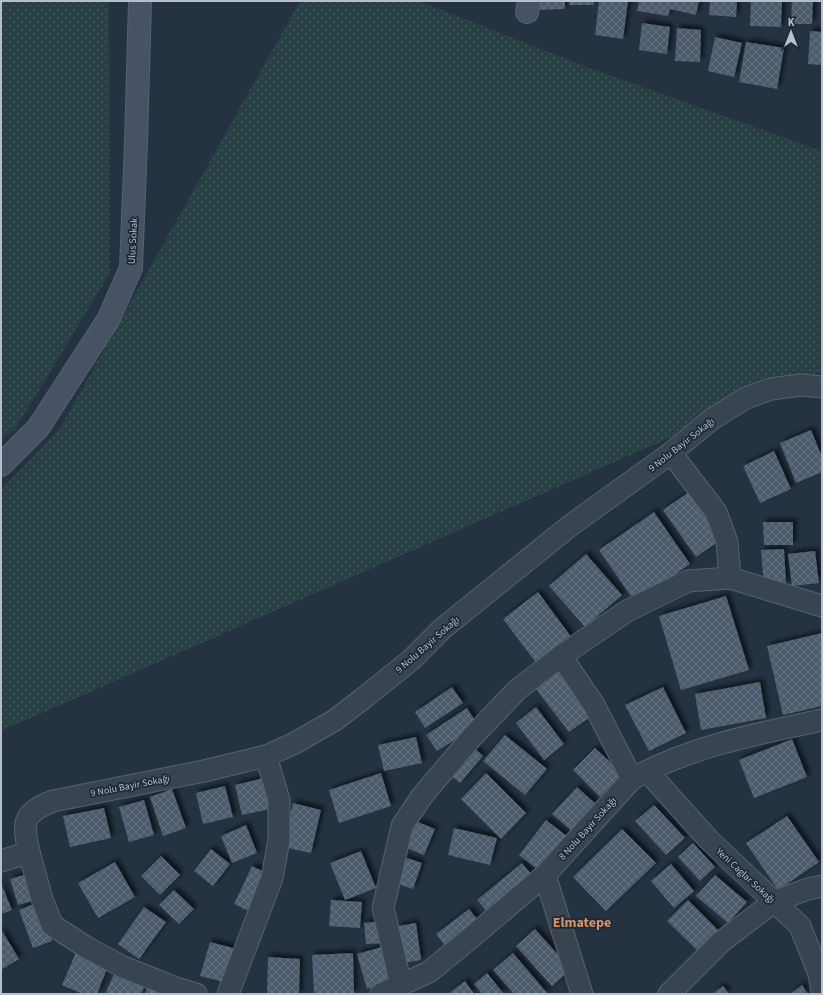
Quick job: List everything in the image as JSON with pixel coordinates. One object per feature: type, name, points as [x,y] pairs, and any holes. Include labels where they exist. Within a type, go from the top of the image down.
[{"type":"street","name":"Ulus Sokak","points":[[1,465],[38,428],[108,320],[131,268],[140,1]]},
{"type":"street","name":"9 Nolu Bayir Sokağı","points":[[29,852],[25,825],[29,816],[37,807],[53,801],[204,771],[266,756],[295,743],[335,720],[411,660],[442,629],[571,525],[671,453],[712,419],[746,398],[771,389],[801,385],[822,387]]},
{"type":"street","points":[[671,453],[716,512],[727,542],[730,578]]},
{"type":"street","points":[[401,985],[383,908],[402,826],[422,796],[473,736],[517,690],[561,656],[627,611],[688,581],[730,578],[822,606]]},
{"type":"street","name":"Yeni Caglar Sokağı","points":[[561,656],[640,775],[800,926],[819,974],[822,992]]},
{"type":"street","name":"8 Nolu Bayir Sokağı","points":[[381,994],[429,972],[473,936],[545,875],[640,775],[688,753],[744,737],[822,720]]},
{"type":"street","points":[[228,994],[272,878],[279,840],[279,800],[266,756]]},
{"type":"street","points":[[1,861],[29,852],[42,898],[52,925],[86,947],[123,967],[176,988],[196,994]]},
{"type":"street","points":[[545,875],[582,994]]},
{"type":"street","points":[[670,994],[722,942],[775,901],[808,889],[822,886]]},
{"type":"green space","points":[[1,1],[109,1],[110,273],[16,428],[1,441]]},
{"type":"green space","points":[[300,1],[419,1],[587,67],[822,151],[822,371],[1,731],[1,490],[60,428]]},
{"type":"building","points":[[537,1],[565,1],[565,9],[538,10]]},
{"type":"building","points":[[569,1],[594,1],[594,5],[569,5]]},
{"type":"building","points":[[599,1],[628,1],[623,39],[595,35]]},
{"type":"building","points":[[639,1],[699,1],[696,15],[670,9],[668,16],[637,11]]},
{"type":"building","points":[[710,1],[737,1],[736,17],[709,15]]},
{"type":"building","points":[[751,1],[782,1],[781,27],[750,26]]},
{"type":"building","points":[[792,1],[813,1],[812,24],[791,24]]},
{"type":"building","points":[[642,23],[670,27],[667,54],[639,50]]},
{"type":"building","points":[[677,28],[701,30],[700,62],[675,61]]},
{"type":"building","points":[[810,31],[822,32],[822,65],[808,64]]},
{"type":"building","points":[[715,37],[742,43],[734,77],[708,71]]},
{"type":"building","points":[[746,42],[784,48],[777,89],[739,82]]},
{"type":"building","points":[[811,430],[822,457],[822,472],[796,483],[780,443]]},
{"type":"building","points":[[774,451],[791,489],[760,503],[743,466]]},
{"type":"building","points":[[689,492],[722,539],[696,557],[663,510]]},
{"type":"building","points":[[654,512],[690,564],[635,602],[599,550]]},
{"type":"building","points":[[763,522],[793,522],[793,545],[764,545]]},
{"type":"building","points":[[784,549],[786,583],[764,585],[761,550]]},
{"type":"building","points":[[815,551],[819,583],[792,586],[788,554]]},
{"type":"building","points":[[586,554],[622,595],[585,627],[549,586]]},
{"type":"building","points":[[538,592],[572,638],[537,664],[503,619]]},
{"type":"building","points":[[726,596],[749,670],[681,690],[659,616]]},
{"type":"building","points":[[822,633],[822,706],[783,715],[767,646]]},
{"type":"building","points":[[560,671],[593,715],[569,732],[536,689]]},
{"type":"building","points":[[760,682],[766,718],[701,730],[695,694]]},
{"type":"building","points":[[452,687],[463,703],[425,728],[415,712]]},
{"type":"building","points":[[663,687],[686,733],[649,751],[625,705]]},
{"type":"building","points":[[536,707],[564,744],[544,760],[516,723]]},
{"type":"building","points":[[467,708],[478,725],[437,751],[426,735]]},
{"type":"building","points":[[505,735],[547,769],[525,795],[483,761]]},
{"type":"building","points":[[416,737],[422,763],[384,771],[378,745]]},
{"type":"building","points":[[792,739],[807,777],[754,798],[739,760]]},
{"type":"building","points":[[472,746],[483,756],[460,783],[449,774]]},
{"type":"building","points":[[595,748],[623,774],[600,797],[573,770]]},
{"type":"building","points":[[381,773],[391,806],[339,823],[329,790]]},
{"type":"building","points":[[486,773],[526,813],[501,839],[461,799]]},
{"type":"building","points":[[268,777],[275,808],[242,815],[235,785]]},
{"type":"building","points":[[225,786],[233,817],[203,824],[196,793]]},
{"type":"building","points":[[577,787],[597,805],[573,832],[552,814]]},
{"type":"building","points":[[172,789],[186,828],[163,836],[150,797]]},
{"type":"building","points":[[144,800],[154,835],[129,842],[119,807]]},
{"type":"building","points":[[293,803],[321,810],[311,853],[283,847]]},
{"type":"building","points":[[654,805],[685,838],[666,855],[635,821]]},
{"type":"building","points":[[104,808],[111,838],[70,847],[63,816]]},
{"type":"building","points":[[787,816],[819,862],[778,890],[746,843]]},
{"type":"building","points":[[413,820],[435,829],[424,855],[402,846]]},
{"type":"building","points":[[546,820],[568,837],[541,872],[519,855]]},
{"type":"building","points":[[246,825],[257,853],[232,863],[221,836]]},
{"type":"building","points":[[454,828],[497,838],[490,865],[448,855]]},
{"type":"building","points":[[622,829],[656,863],[606,911],[573,877]]},
{"type":"building","points":[[693,843],[715,867],[700,881],[678,857]]},
{"type":"building","points":[[211,849],[230,864],[213,886],[194,871]]},
{"type":"building","points":[[361,851],[376,888],[345,900],[330,863]]},
{"type":"building","points":[[161,856],[180,875],[160,895],[141,876]]},
{"type":"building","points":[[404,857],[422,863],[413,889],[395,883]]},
{"type":"building","points":[[115,862],[135,897],[98,918],[78,883]]},
{"type":"building","points":[[522,863],[535,879],[491,916],[477,900]]},
{"type":"building","points":[[671,864],[694,891],[674,908],[651,881]]},
{"type":"building","points":[[252,866],[269,874],[251,912],[234,904]]},
{"type":"building","points":[[31,873],[39,899],[18,905],[10,879]]},
{"type":"building","points":[[715,875],[747,902],[728,923],[696,896]]},
{"type":"building","points":[[1,883],[12,910],[1,914]]},
{"type":"building","points":[[174,890],[194,909],[179,924],[159,905]]},
{"type":"building","points":[[331,900],[362,902],[360,928],[329,926]]},
{"type":"building","points":[[688,900],[720,932],[699,952],[667,921]]},
{"type":"building","points":[[39,902],[52,941],[33,948],[19,910]]},
{"type":"building","points":[[144,907],[166,922],[139,959],[118,944]]},
{"type":"building","points":[[469,909],[482,925],[449,951],[436,934]]},
{"type":"building","points":[[383,921],[385,943],[366,944],[364,923]]},
{"type":"building","points":[[416,923],[421,960],[403,963],[398,926]]},
{"type":"building","points":[[1,929],[19,959],[1,970]]},
{"type":"building","points":[[535,929],[571,969],[552,986],[516,946]]},
{"type":"building","points":[[210,942],[237,949],[228,983],[200,976]]},
{"type":"building","points":[[382,947],[391,982],[367,989],[357,954]]},
{"type":"building","points":[[77,950],[109,964],[97,994],[83,994],[62,985]]},
{"type":"building","points":[[353,953],[354,994],[314,994],[312,955]]},
{"type":"building","points":[[513,953],[548,994],[514,994],[493,970]]},
{"type":"building","points":[[268,957],[300,959],[299,994],[267,994]]},
{"type":"building","points":[[115,972],[145,985],[141,994],[105,994]]},
{"type":"building","points":[[487,973],[504,994],[482,994],[474,984]]},
{"type":"building","points":[[465,981],[474,994],[448,994]]},
{"type":"building","points":[[148,985],[171,994],[145,994]]},
{"type":"building","points":[[802,985],[808,994],[790,994]]},
{"type":"building","points":[[723,986],[729,994],[712,994]]},
{"type":"district","name":"Elmatepe","points":[[582,922]]}]
